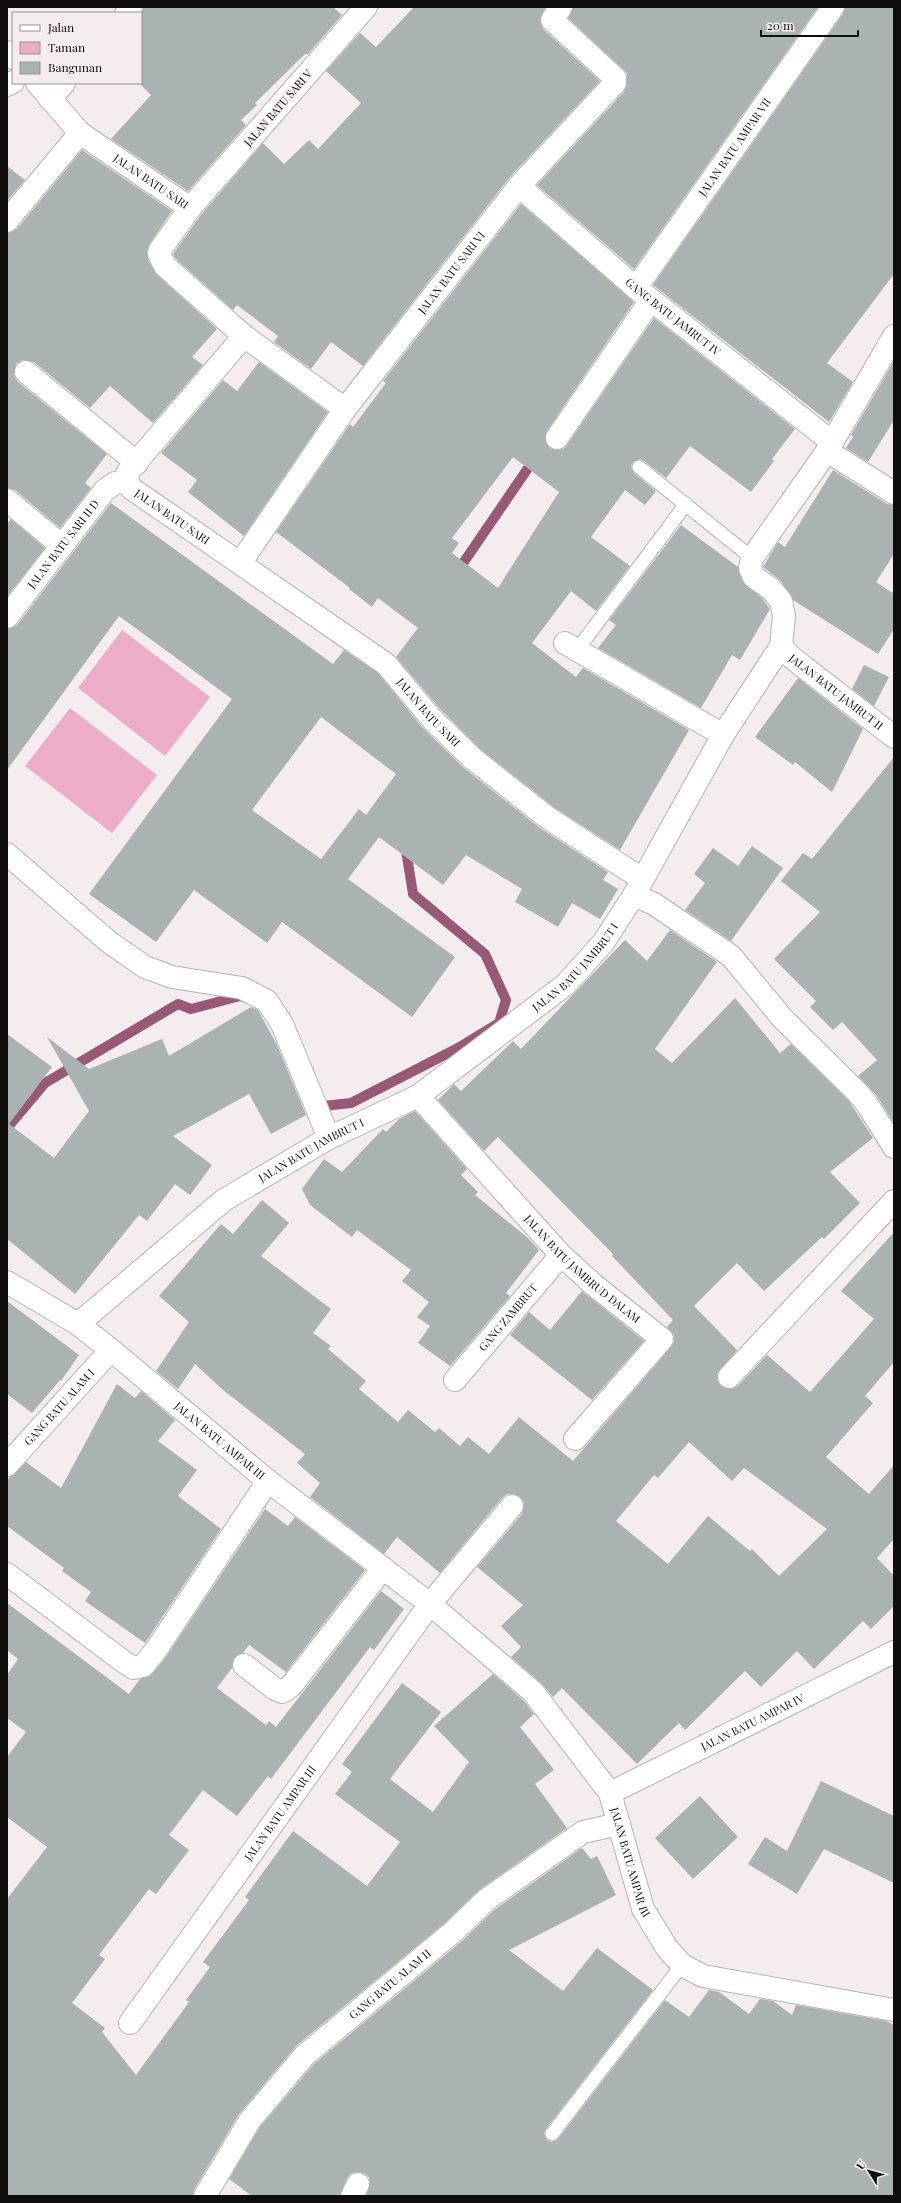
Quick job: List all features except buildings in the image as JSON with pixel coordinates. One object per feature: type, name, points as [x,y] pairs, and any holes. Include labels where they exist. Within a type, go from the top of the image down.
[{"type":"street","name":"JALAN BATU SARI V","points":[[190,208],[366,7]]},
{"type":"street","name":"JALAN BATU SARI VI","points":[[241,562],[346,409],[519,186],[615,81],[552,20],[562,7]]},
{"type":"street","name":"JALAN BATU AMPAR VII","points":[[557,438],[644,294],[833,7]]},
{"type":"street","points":[[43,91],[61,84]]},
{"type":"street","name":"JALAN BATU SARI","points":[[43,91],[80,132],[190,208],[170,234],[159,254],[165,266],[244,336]]},
{"type":"street","points":[[7,221],[80,132]]},
{"type":"street","name":"GANG BATU JAMRUT IV","points":[[519,186],[644,294],[829,446],[894,493]]},
{"type":"street","points":[[132,472],[244,336],[346,409]]},
{"type":"street","points":[[752,558],[829,446],[894,336]]},
{"type":"street","name":"JALAN BATU SARI","points":[[26,372],[132,472],[132,489],[241,562],[386,664],[432,719],[468,753],[548,818],[638,887],[654,904],[731,956],[783,1019],[858,1093],[867,1104],[894,1147]]},
{"type":"street","name":"JALAN BATU SARI II D","points":[[7,618],[105,490],[132,472]]},
{"type":"street","points":[[7,500],[62,546]]},
{"type":"street","name":"JALAN BATU JAMBRUT I","points":[[78,1324],[224,1200],[329,1138],[418,1096],[565,984],[603,943],[638,887],[723,735],[781,646],[784,616],[781,601],[771,589],[754,577],[750,568],[752,558]]},
{"type":"street","name":"JALAN BATU JAMRUT II","points":[[781,646],[791,657],[894,737]]},
{"type":"street","points":[[571,647],[723,735]]},
{"type":"street","points":[[7,854],[110,942],[145,967],[172,978],[242,988],[267,1001],[282,1024],[329,1138]]},
{"type":"street","name":"JALAN BATU JAMBRUD DALAM","points":[[418,1096],[561,1255],[594,1285],[662,1339],[574,1439]]},
{"type":"street","points":[[729,1377],[894,1201]]},
{"type":"street","name":"GANG ZAMBRUT","points":[[455,1380],[561,1255]]},
{"type":"street","name":"JALAN BATU AMPAR III","points":[[7,1282],[78,1324],[268,1481],[430,1604],[533,1692],[610,1793],[643,1909],[667,1948],[682,1965],[703,1976],[894,2010]]},
{"type":"street","name":"GANG BATU ALAM I","points":[[7,1465],[111,1350]]},
{"type":"street","points":[[7,1574],[133,1668],[143,1666],[160,1643],[268,1481]]},
{"type":"street","points":[[430,1604],[512,1506]]},
{"type":"street","points":[[244,1665],[275,1689],[282,1692],[291,1686],[305,1666],[383,1568]]},
{"type":"street","name":"JALAN BATU AMPAR III","points":[[130,2022],[430,1604]]},
{"type":"street","name":"JALAN BATU AMPAR IV","points":[[610,1793],[894,1652]]},
{"type":"street","name":"GANG BATU ALAM II","points":[[205,2196],[250,2120],[305,2055],[454,1931],[486,1900],[583,1832],[619,1824]]},
{"type":"lane","points":[[639,467],[752,558]]},
{"type":"lane","points":[[571,647],[686,504]]},
{"type":"lane","points":[[552,2134],[682,1965]]},
{"type":"green space","points":[[122,630],[210,697],[165,756],[78,688]]},
{"type":"green space","points":[[70,708],[157,775],[112,833],[25,766]]},
{"type":"waterway","points":[[457,572],[535,458]]},
{"type":"waterway","points":[[314,1107],[351,1103],[458,1048],[499,1023],[506,1000],[485,954],[413,894],[405,844]]},
{"type":"waterway","points":[[7,1128],[45,1083],[178,1004],[191,1009],[240,996],[246,997]]}]
